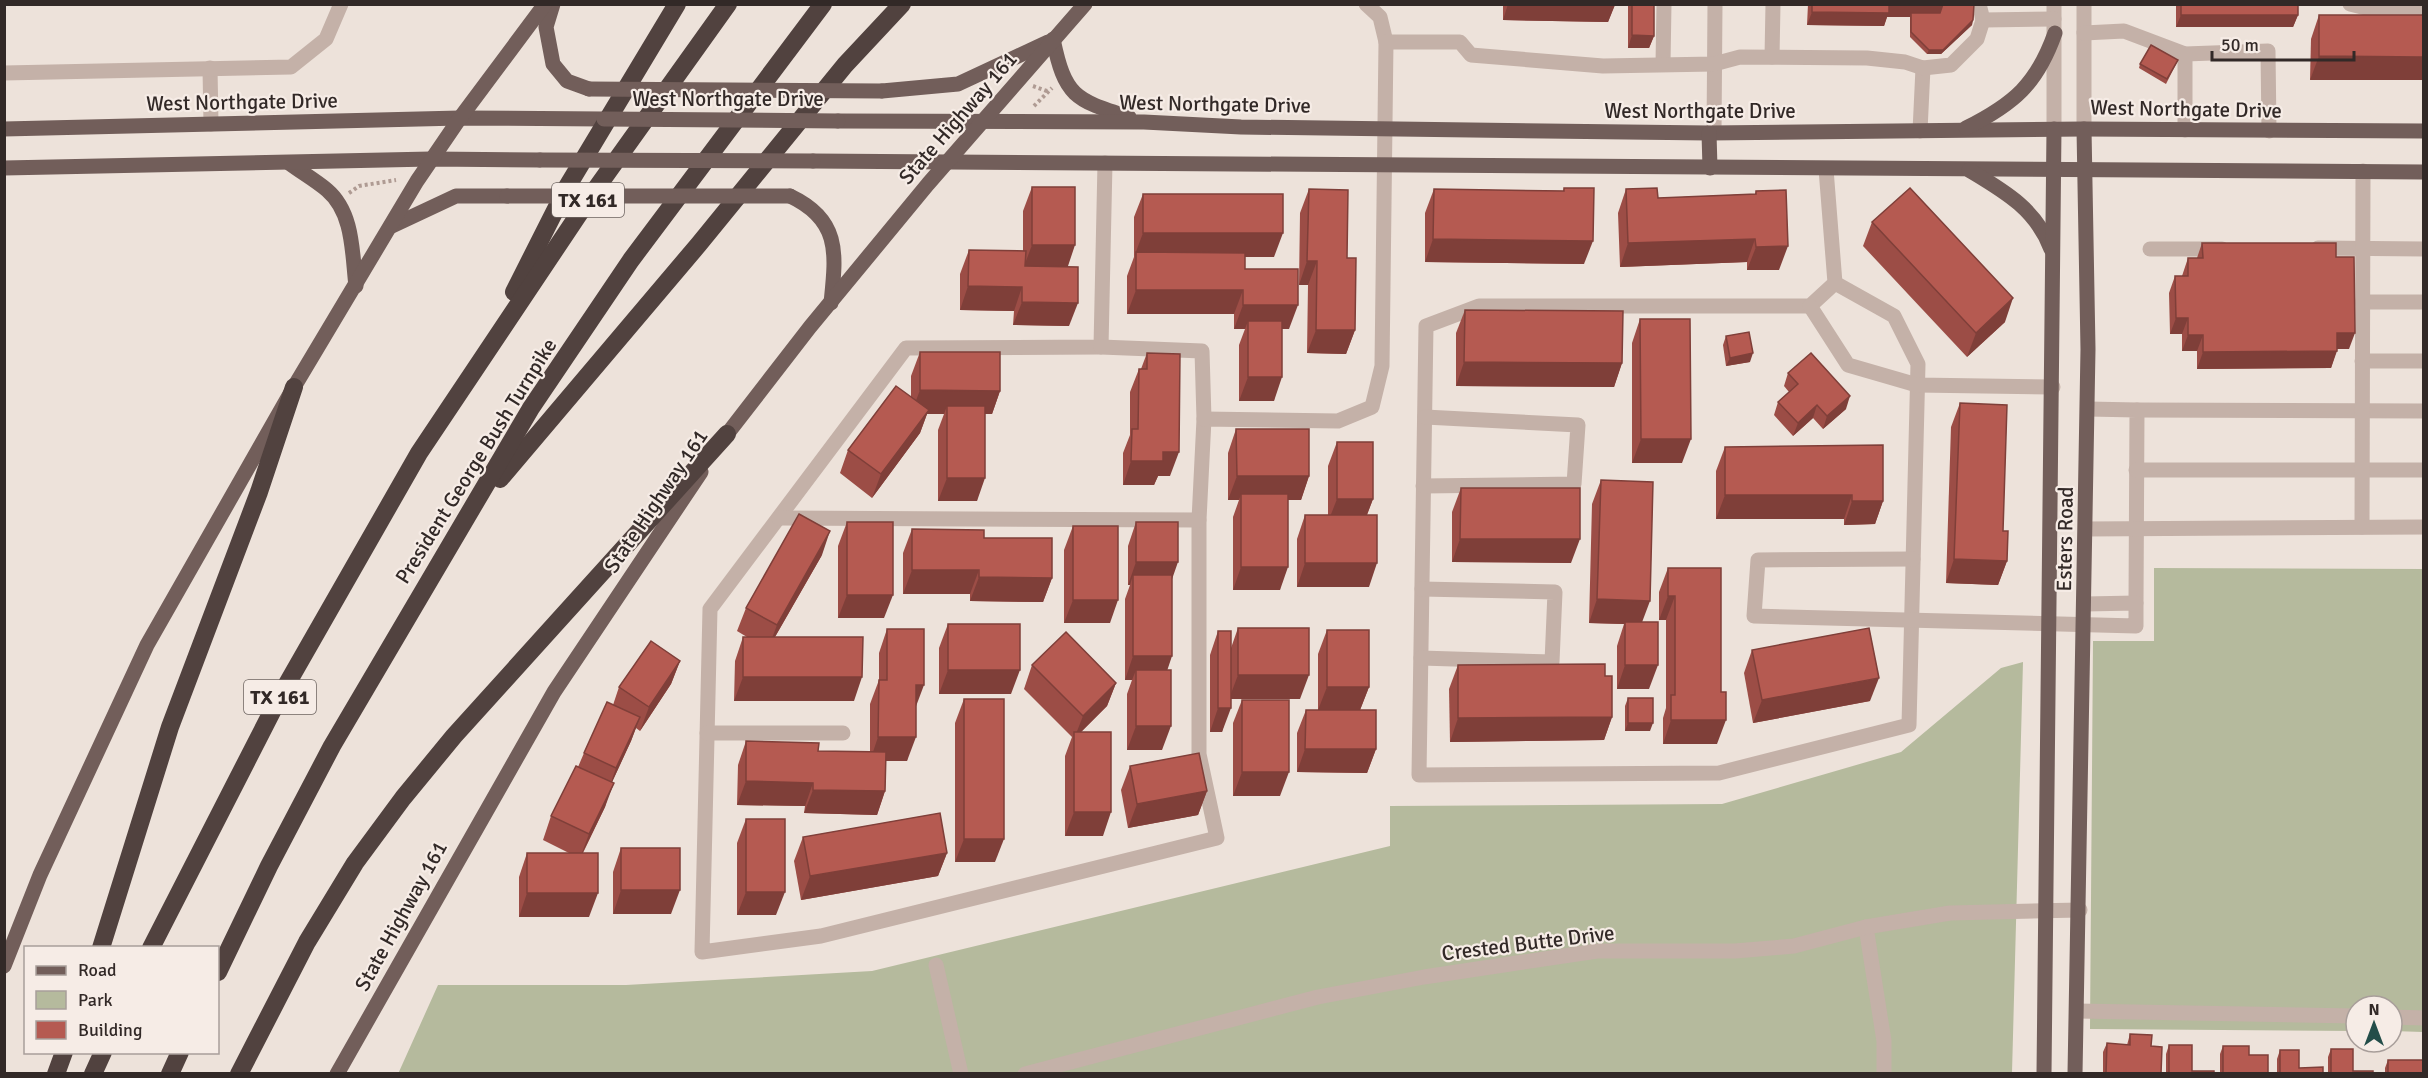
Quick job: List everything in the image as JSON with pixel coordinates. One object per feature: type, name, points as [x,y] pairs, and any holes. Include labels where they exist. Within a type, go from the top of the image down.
[{"type":"highway","points":[[480,358],[567,187],[676,4]]},
{"type":"highway","name":"TX 161","points":[[152,946],[216,818],[349,572],[419,453],[480,358],[622,151],[728,4]]},
{"type":"highway","name":"President George Bush Turnpike","points":[[219,970],[269,866],[332,746],[531,408],[631,260],[823,4]]},
{"type":"highway","points":[[465,519],[699,244],[845,65],[902,4]]},
{"type":"highway","points":[[102,946],[170,727],[259,492],[294,387]]},
{"type":"highway","points":[[239,1074],[306,942],[355,863],[403,798],[454,736],[727,434]]},
{"type":"highway","points":[[56,1074],[64,1054]]},
{"type":"highway","points":[[93,1074],[103,1054]]},
{"type":"highway","points":[[170,1074],[180,1054]]},
{"type":"main road","points":[[4,966],[40,875],[147,645],[294,387],[431,159],[545,4]]},
{"type":"main road","points":[[553,4],[546,27],[553,64],[567,81],[589,89],[882,91],[958,84],[1053,39],[1058,65],[1068,88],[1089,105],[1144,122]]},
{"type":"main road","name":"State Highway 161","points":[[338,1074],[554,692],[727,434],[947,162],[1085,4]]},
{"type":"main road","points":[[1962,130],[1996,113],[2032,81],[2046,58],[2054,19]]},
{"type":"main road","name":"West Northgate Drive","points":[[4,129],[460,118],[1144,122],[1241,127],[1712,133],[2054,129],[2424,131]]},
{"type":"main road","name":"Esters Road","points":[[2044,1074],[2054,129]]},
{"type":"main road","name":"Esters Road","points":[[2075,1074],[2088,409],[2084,129]]},
{"type":"main road","points":[[1710,168],[1712,133]]},
{"type":"main road","points":[[4,168],[431,159],[2424,172]]},
{"type":"main road","points":[[289,163],[327,190],[337,201],[350,234],[356,286]]},
{"type":"main road","points":[[1969,170],[2019,201],[2037,223],[2054,255]]},
{"type":"main road","points":[[392,226],[456,196],[790,196],[807,204],[825,223],[836,256],[831,303]]},
{"type":"street","points":[[4,72],[291,67],[326,39],[341,4]]},
{"type":"street","points":[[1204,418],[1338,421],[1372,407],[1382,366],[1386,42],[1380,17],[1366,4]]},
{"type":"street","points":[[1663,64],[1664,4]]},
{"type":"street","points":[[1712,133],[1715,4]]},
{"type":"street","points":[[1772,57],[1773,4]]},
{"type":"street","points":[[1386,42],[1460,42],[1471,56],[1603,66],[1714,64],[1740,57],[1772,57],[1867,58],[1905,62],[1923,68],[1951,65],[1977,39],[1983,21],[1979,4]]},
{"type":"street","name":"Esters Road","points":[[2084,4],[2084,129]]},
{"type":"street","points":[[2350,4],[2366,8],[2424,8]]},
{"type":"street","points":[[1983,21],[2054,19]]},
{"type":"street","name":"Esters Road","points":[[2054,19],[2054,129]]},
{"type":"street","points":[[2084,33],[2124,31],[2185,54],[2268,51],[2269,131]]},
{"type":"street","points":[[2185,54],[2186,130]]},
{"type":"street","points":[[210,68],[211,124]]},
{"type":"street","points":[[1920,131],[1923,68]]},
{"type":"street","points":[[1101,347],[1105,163]]},
{"type":"street","points":[[1827,169],[1835,283]]},
{"type":"street","points":[[2362,527],[2363,171]]},
{"type":"street","points":[[2304,248],[2424,249]]},
{"type":"street","points":[[2150,249],[2232,249]]},
{"type":"street","points":[[1835,283],[1894,316],[1918,364],[1909,725],[1719,773],[1419,775],[1426,326],[1479,306],[1810,306],[1835,283]]},
{"type":"street","points":[[2362,302],[2424,302]]},
{"type":"street","points":[[1810,306],[1848,365],[1917,385],[2052,387]]},
{"type":"street","points":[[1101,347],[1202,351],[1204,418],[1199,520],[1199,754],[1216,838],[821,936],[702,952],[710,609],[906,348],[1101,347]]},
{"type":"street","points":[[2362,361],[2424,361]]},
{"type":"street","points":[[2088,409],[2424,411]]},
{"type":"street","points":[[1913,559],[1758,560],[1754,616],[2136,626],[2137,410]]},
{"type":"street","points":[[1424,486],[1574,484],[1578,425],[1425,417]]},
{"type":"street","points":[[2136,470],[2424,470]]},
{"type":"street","points":[[779,518],[1199,520]]},
{"type":"street","points":[[2086,529],[2424,527]]},
{"type":"street","points":[[1421,658],[1552,662],[1555,592],[1422,590]]},
{"type":"street","points":[[2085,604],[2136,603]]},
{"type":"street","points":[[707,733],[843,733]]},
{"type":"street","name":"Crested Butte Drive","points":[[1025,1074],[1318,997],[1424,977],[1597,951],[1735,951],[1794,946],[1866,927],[1950,913],[2080,910]]},
{"type":"street","points":[[1866,927],[1884,1041],[1884,1074]]},
{"type":"street","points":[[936,965],[961,1074]]},
{"type":"street","points":[[2077,1011],[2344,1016]]},
{"type":"street","points":[[2404,1017],[2424,1018]]},
{"type":"path","points":[[1033,106],[1047,91],[1060,83]]},
{"type":"path","points":[[1031,85],[1047,91]]},
{"type":"path","points":[[348,193],[359,186],[396,180]]},
{"type":"green space","points":[[2154,568],[2423,569],[2423,1032],[2404,1031],[2404,994],[2344,994],[2344,1031],[2090,1029],[2093,641],[2154,641]]},
{"type":"green space","points":[[2023,662],[2012,1073],[398,1074],[438,985],[626,985],[872,971],[1390,846],[1390,806],[1722,804],[1901,752],[2001,668]]},
{"type":"building","points":[[1632,4],[1654,4],[1654,36],[1632,35]]},
{"type":"building","points":[[1812,4],[1889,4],[1889,13],[1812,12]]},
{"type":"building","points":[[1943,4],[1974,4],[1973,20],[1943,50],[1929,50],[1911,32],[1911,13],[1940,13]]},
{"type":"building","points":[[2181,4],[2298,4],[2298,15],[2181,15]]},
{"type":"building","points":[[2319,15],[2424,15],[2424,57],[2319,56]]},
{"type":"building","points":[[2151,45],[2178,60],[2167,79],[2140,64]]},
{"type":"building","points":[[1032,187],[1075,187],[1075,245],[1032,245]]},
{"type":"building","points":[[1564,188],[1594,188],[1593,241],[1433,239],[1434,189],[1564,191]]},
{"type":"building","points":[[1657,188],[1658,198],[1756,194],[1756,191],[1786,190],[1788,246],[1756,247],[1755,239],[1628,243],[1626,189]]},
{"type":"building","points":[[1910,188],[2013,298],[1976,333],[1872,222]]},
{"type":"building","points":[[1309,189],[1348,190],[1347,258],[1356,258],[1355,330],[1316,330],[1317,261],[1307,261]]},
{"type":"building","points":[[1143,194],[1283,194],[1283,233],[1143,233]]},
{"type":"building","points":[[2202,243],[2336,243],[2336,257],[2354,257],[2355,333],[2337,333],[2337,351],[2203,352],[2203,335],[2188,335],[2188,318],[2176,318],[2175,276],[2188,276],[2188,258],[2203,258]]},
{"type":"building","points":[[969,250],[1026,251],[1025,266],[1078,267],[1078,303],[1022,302],[1022,287],[968,286]]},
{"type":"building","points":[[1136,252],[1245,253],[1245,269],[1298,269],[1298,305],[1243,305],[1243,290],[1136,290]]},
{"type":"building","points":[[1465,310],[1623,311],[1622,363],[1464,362]]},
{"type":"building","points":[[1640,319],[1690,319],[1691,439],[1641,439]]},
{"type":"building","points":[[1248,321],[1282,321],[1282,377],[1248,377]]},
{"type":"building","points":[[1749,332],[1753,353],[1730,358],[1726,336]]},
{"type":"building","points":[[920,352],[1000,352],[1000,391],[920,390]]},
{"type":"building","points":[[1147,353],[1180,354],[1179,452],[1163,452],[1163,461],[1131,461],[1132,429],[1138,429],[1139,369],[1147,369]]},
{"type":"building","points":[[1811,353],[1850,396],[1827,416],[1817,405],[1798,423],[1778,402],[1798,384],[1788,373]]},
{"type":"building","points":[[896,386],[929,410],[881,474],[848,450]]},
{"type":"building","points":[[1960,403],[2007,405],[2003,531],[2008,531],[2007,561],[1954,559]]},
{"type":"building","points":[[947,406],[985,406],[985,478],[947,478]]},
{"type":"building","points":[[1236,429],[1309,429],[1309,476],[1237,476]]},
{"type":"building","points":[[1337,442],[1373,442],[1373,499],[1337,499]]},
{"type":"building","points":[[1883,445],[1883,501],[1852,501],[1852,495],[1725,495],[1725,447]]},
{"type":"building","points":[[1601,480],[1653,482],[1650,601],[1597,599]]},
{"type":"building","points":[[1461,488],[1580,488],[1580,539],[1460,539]]},
{"type":"building","points":[[1241,494],[1288,494],[1288,567],[1241,567]]},
{"type":"building","points":[[799,514],[830,531],[777,625],[746,608]]},
{"type":"building","points":[[1305,515],[1377,515],[1377,563],[1305,563]]},
{"type":"building","points":[[847,522],[893,522],[893,595],[847,595]]},
{"type":"building","points":[[1136,522],[1178,522],[1178,562],[1136,562]]},
{"type":"building","points":[[1073,526],[1118,526],[1118,600],[1073,600]]},
{"type":"building","points":[[912,529],[984,530],[984,538],[1052,538],[1052,578],[979,577],[979,570],[912,570]]},
{"type":"building","points":[[1668,568],[1721,568],[1721,692],[1726,692],[1726,720],[1671,720],[1671,695],[1675,695],[1675,596],[1668,596]]},
{"type":"building","points":[[1133,575],[1172,575],[1172,656],[1133,656]]},
{"type":"building","points":[[1625,622],[1658,622],[1658,665],[1625,665]]},
{"type":"building","points":[[948,624],[1020,624],[1020,670],[948,670]]},
{"type":"building","points":[[1238,628],[1309,628],[1309,675],[1238,675]]},
{"type":"building","points":[[1869,628],[1879,678],[1762,700],[1752,650]]},
{"type":"building","points":[[887,629],[924,629],[924,685],[916,685],[916,737],[878,737],[879,680],[887,680]]},
{"type":"building","points":[[1327,630],[1369,630],[1369,687],[1327,687]]},
{"type":"building","points":[[1218,631],[1231,631],[1231,708],[1218,708]]},
{"type":"building","points":[[1066,632],[1116,683],[1083,716],[1032,665]]},
{"type":"building","points":[[743,637],[863,637],[862,677],[743,677]]},
{"type":"building","points":[[651,641],[680,661],[649,707],[619,687]]},
{"type":"building","points":[[1605,664],[1605,676],[1612,676],[1612,717],[1458,718],[1458,665]]},
{"type":"building","points":[[1136,670],[1171,670],[1171,726],[1136,726]]},
{"type":"building","points":[[1628,698],[1653,698],[1653,723],[1628,723]]},
{"type":"building","points":[[964,699],[1004,699],[1004,839],[964,839]]},
{"type":"building","points":[[1242,700],[1289,700],[1289,772],[1242,772]]},
{"type":"building","points":[[607,702],[640,717],[616,768],[584,753]]},
{"type":"building","points":[[1306,710],[1376,710],[1376,749],[1305,749]]},
{"type":"building","points":[[1074,732],[1111,732],[1111,812],[1074,812]]},
{"type":"building","points":[[746,741],[819,743],[818,751],[886,752],[885,791],[813,790],[813,783],[746,781]]},
{"type":"building","points":[[1199,753],[1207,791],[1137,804],[1130,766]]},
{"type":"building","points":[[576,766],[614,783],[589,834],[551,816]]},
{"type":"building","points":[[940,813],[947,853],[810,876],[803,837]]},
{"type":"building","points":[[746,819],[785,819],[785,892],[746,892]]},
{"type":"building","points":[[621,848],[680,848],[680,890],[621,890]]},
{"type":"building","points":[[527,853],[598,853],[598,893],[527,893]]},
{"type":"building","points":[[2130,1034],[2152,1035],[2151,1046],[2162,1047],[2161,1074],[2106,1074],[2107,1043],[2130,1045]]},
{"type":"building","points":[[2169,1045],[2192,1045],[2192,1071],[2214,1071],[2214,1074],[2169,1074]]},
{"type":"building","points":[[2223,1046],[2249,1046],[2249,1055],[2268,1055],[2268,1074],[2223,1074]]},
{"type":"building","points":[[2331,1049],[2344,1049],[2344,1054],[2353,1054],[2353,1071],[2373,1071],[2373,1074],[2331,1074]]},
{"type":"building","points":[[2280,1050],[2299,1050],[2299,1068],[2323,1067],[2323,1074],[2280,1074]]},
{"type":"building","points":[[2388,1060],[2424,1060],[2424,1074],[2388,1074]]}]
